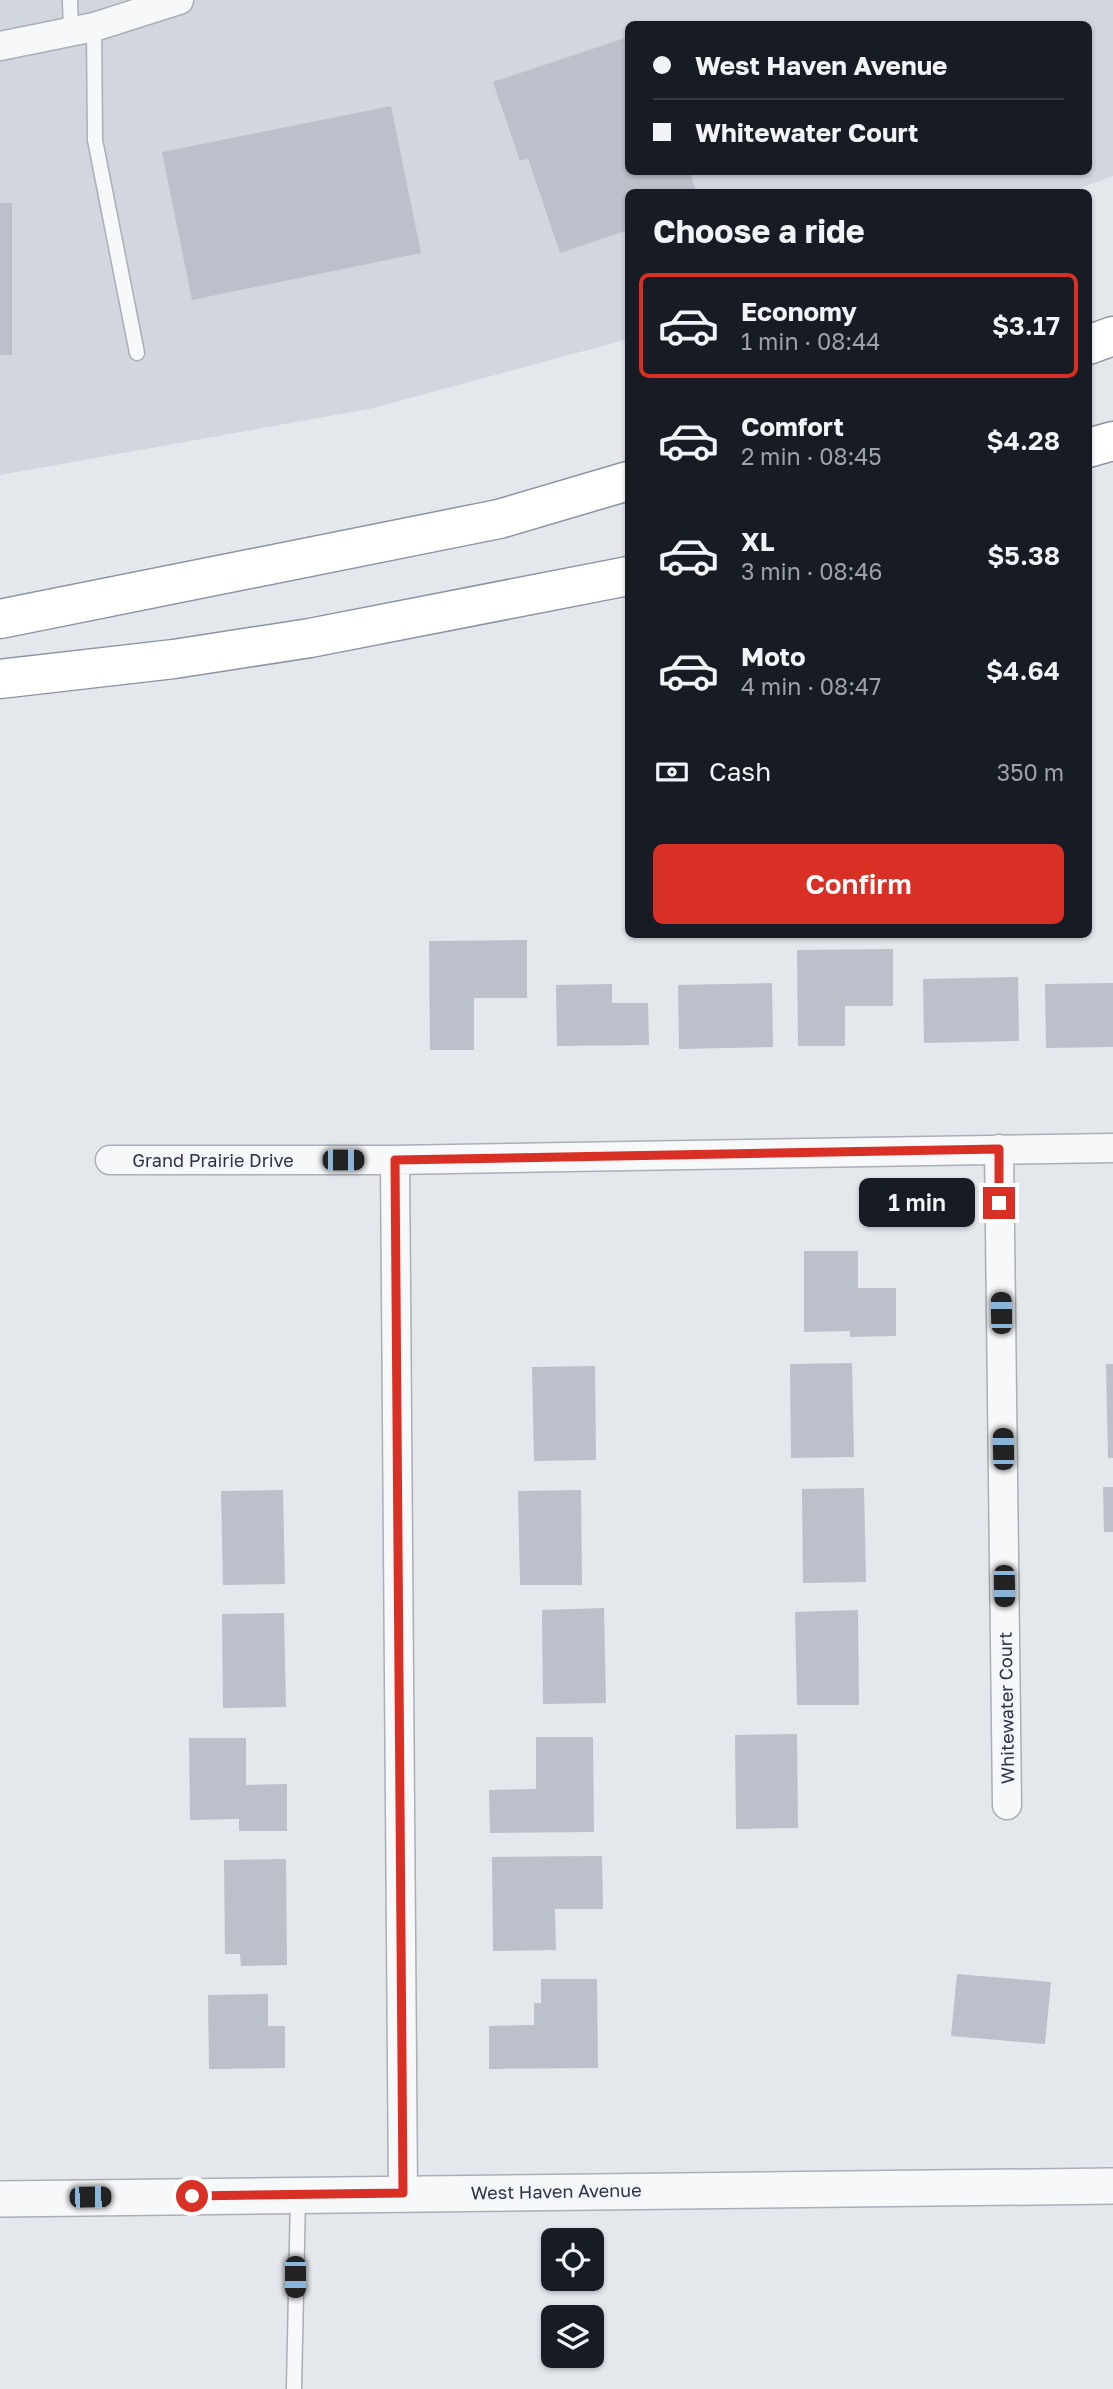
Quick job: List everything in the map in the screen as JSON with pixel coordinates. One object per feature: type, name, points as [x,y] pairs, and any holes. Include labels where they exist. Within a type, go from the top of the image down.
[{"type":"highway","points":[[1092,344],[1113,336]]},
{"type":"highway","points":[[1092,447],[1113,441]]},
{"type":"highway","points":[[0,619],[499,519],[625,482]]},
{"type":"highway","points":[[0,679],[174,659],[310,638],[625,577]]},
{"type":"street","points":[[0,46],[83,29],[179,0]]},
{"type":"street","name":"Grand Prairie Drive","points":[[110,1160],[395,1160],[1113,1148]]},
{"type":"street","name":"Whitewater Court","points":[[999,1149],[1007,1805]]},
{"type":"street","points":[[395,1160],[403,2193]]},
{"type":"street","name":"West Haven Avenue","points":[[0,2199],[1113,2186]]},
{"type":"lane","points":[[70,0],[83,29],[95,140],[137,353]]},
{"type":"lane","points":[[294,2389],[298,2194]]},
{"type":"shaded area","points":[[0,0],[1113,0],[1113,176],[1077,189],[625,189],[625,340],[369,409],[0,475]]},
{"type":"building","points":[[625,38],[625,175],[690,175],[696,189],[625,189],[625,231],[560,253],[528,158],[520,161],[493,82]]},
{"type":"building","points":[[391,106],[421,253],[192,300],[162,152]]},
{"type":"building","points":[[0,203],[12,203],[12,355],[0,355]]},
{"type":"building","points":[[527,940],[527,998],[474,998],[474,1050],[430,1050],[429,941]]},
{"type":"building","points":[[893,949],[893,1006],[845,1006],[845,1046],[798,1046],[797,950]]},
{"type":"building","points":[[1018,977],[1019,1041],[924,1043],[923,979]]},
{"type":"building","points":[[772,983],[773,1047],[679,1049],[678,985]]},
{"type":"building","points":[[1113,983],[1113,1047],[1046,1048],[1045,984]]},
{"type":"building","points":[[612,984],[612,1003],[648,1003],[649,1045],[557,1046],[556,985]]},
{"type":"building","points":[[804,1251],[858,1251],[858,1288],[896,1288],[896,1336],[850,1337],[850,1331],[804,1332]]},
{"type":"building","points":[[852,1363],[854,1457],[791,1458],[790,1364]]},
{"type":"building","points":[[1106,1364],[1113,1364],[1113,1458],[1108,1458]]},
{"type":"building","points":[[595,1366],[596,1460],[534,1461],[532,1367]]},
{"type":"building","points":[[1103,1487],[1113,1487],[1113,1532],[1104,1532]]},
{"type":"building","points":[[864,1488],[866,1582],[803,1583],[802,1489]]},
{"type":"building","points":[[283,1490],[285,1584],[223,1585],[221,1491]]},
{"type":"building","points":[[581,1490],[582,1585],[520,1585],[518,1491]]},
{"type":"building","points":[[604,1608],[606,1703],[543,1704],[542,1610]]},
{"type":"building","points":[[858,1610],[859,1705],[797,1705],[795,1612]]},
{"type":"building","points":[[284,1613],[286,1707],[223,1708],[222,1614]]},
{"type":"building","points":[[797,1734],[798,1828],[736,1829],[735,1735]]},
{"type":"building","points":[[536,1737],[593,1737],[594,1832],[490,1833],[489,1790],[536,1789]]},
{"type":"building","points":[[189,1738],[246,1738],[246,1785],[287,1784],[287,1831],[239,1831],[239,1819],[190,1820]]},
{"type":"building","points":[[602,1856],[603,1909],[555,1909],[556,1950],[493,1951],[492,1857]]},
{"type":"building","points":[[286,1859],[287,1965],[241,1966],[240,1954],[225,1954],[224,1860]]},
{"type":"building","points":[[957,1974],[1051,1982],[1045,2044],[951,2036]]},
{"type":"building","points":[[541,1979],[597,1979],[598,2068],[489,2069],[489,2026],[534,2025],[534,2003],[541,2003]]},
{"type":"building","points":[[268,1994],[268,2026],[285,2026],[285,2068],[209,2069],[208,1995]]},
{"type":"route","points":[[192,2196],[403,2193],[395,1160],[999,1149],[999,1203]]}]
